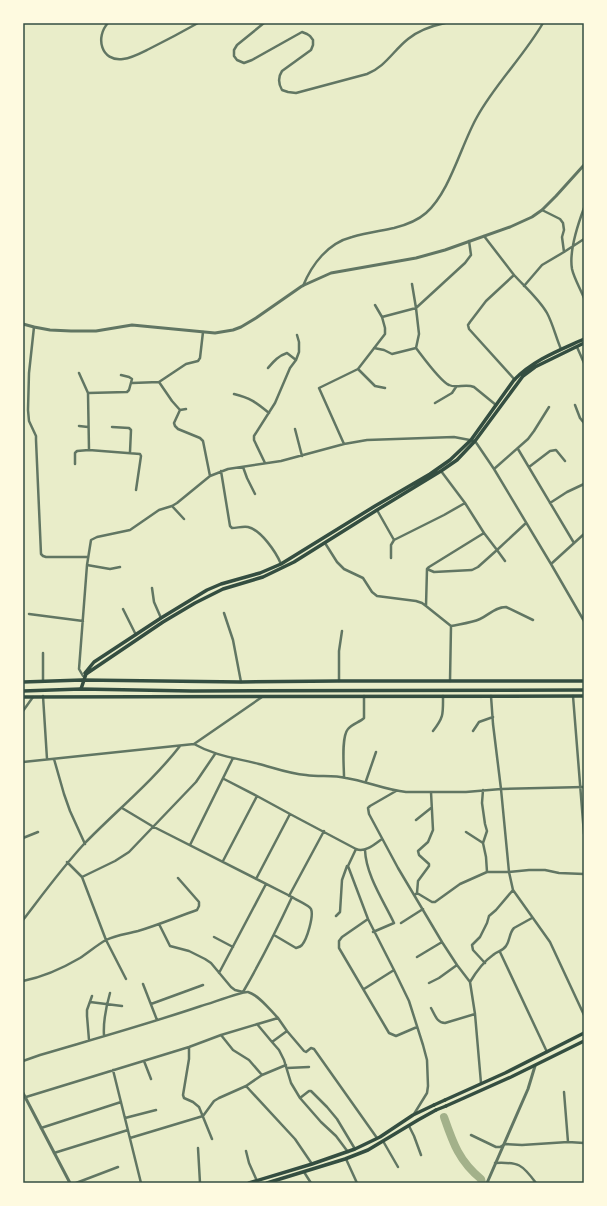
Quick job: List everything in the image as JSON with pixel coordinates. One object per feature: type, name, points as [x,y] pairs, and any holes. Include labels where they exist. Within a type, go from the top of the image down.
[{"type":"main road","points":[[81,689],[83,679],[94,662],[161,618],[207,590],[221,584],[260,573],[282,564],[430,474],[473,441],[497,405],[527,368],[561,349],[584,339]]},
{"type":"main road","points":[[90,669],[163,622],[210,595],[223,589],[263,577],[277,571],[325,543],[353,522],[377,510],[441,471],[457,460],[473,441],[516,381],[535,367],[584,343]]},
{"type":"main road","points":[[207,590],[210,595]]},
{"type":"main road","points":[[23,682],[83,679],[241,682],[584,681]]},
{"type":"main road","points":[[492,682],[493,690]]},
{"type":"main road","points":[[23,691],[81,689],[192,691],[584,690]]},
{"type":"main road","points":[[23,697],[584,696]]},
{"type":"main road","points":[[249,1183],[356,1149],[414,1115],[584,1033]]},
{"type":"main road","points":[[267,1183],[368,1150],[408,1125],[436,1110],[535,1066],[584,1040]]},
{"type":"street","points":[[108,23],[102,30],[100,41],[110,58],[122,60],[134,56],[198,23]]},
{"type":"street","points":[[264,23],[237,45],[234,50],[234,56],[237,60],[244,63],[302,32],[307,34],[312,40],[310,50],[282,71],[279,75],[278,81],[282,90],[296,93],[375,71],[384,64],[406,40],[427,28],[445,23]]},
{"type":"street","points":[[302,286],[307,275],[321,256],[331,246],[352,237],[409,224],[426,213],[435,204],[445,188],[477,116],[535,37],[543,23]]},
{"type":"street","points":[[23,324],[34,328],[50,330],[96,331],[140,325],[215,333],[241,327],[302,286],[331,273],[416,258],[510,227],[532,217],[542,210],[556,196],[584,165]]},
{"type":"street","points":[[584,208],[573,246],[572,256],[572,268],[584,298]]},
{"type":"street","points":[[542,210],[560,219],[563,223],[564,230],[562,237],[564,252]]},
{"type":"street","points":[[484,236],[514,275],[534,295],[548,316],[561,349]]},
{"type":"street","points":[[524,286],[542,265],[584,239]]},
{"type":"street","points":[[382,316],[416,308],[465,263],[471,255],[469,241]]},
{"type":"street","points":[[514,275],[486,301],[468,325],[469,329],[516,381]]},
{"type":"street","points":[[412,284],[419,334],[416,348]]},
{"type":"street","points":[[344,444],[319,388],[358,368],[385,334],[386,331],[382,316],[375,305]]},
{"type":"street","points":[[34,328],[29,373],[28,410],[29,421],[36,436],[41,554],[46,557],[88,557]]},
{"type":"street","points":[[132,383],[159,382],[186,364],[200,359],[203,332]]},
{"type":"street","points":[[265,463],[254,440],[254,436],[275,403],[290,368],[296,360],[299,352],[297,335]]},
{"type":"street","points":[[576,347],[584,363]]},
{"type":"street","points":[[374,348],[384,350],[392,354],[416,348]]},
{"type":"street","points":[[416,348],[448,385],[456,387],[466,385],[474,387],[497,405]]},
{"type":"street","points":[[268,368],[275,359],[287,353],[296,360]]},
{"type":"street","points":[[358,368],[375,386],[385,388]]},
{"type":"street","points":[[79,373],[88,393],[89,450]]},
{"type":"street","points":[[88,393],[125,392],[129,390],[132,383],[131,378],[121,375]]},
{"type":"street","points":[[159,382],[180,410]]},
{"type":"street","points":[[435,403],[452,393],[456,387]]},
{"type":"street","points":[[234,394],[247,397],[269,413]]},
{"type":"street","points":[[575,405],[580,418],[584,423]]},
{"type":"street","points":[[494,469],[528,439],[549,407]]},
{"type":"street","points":[[186,408],[180,410],[174,423],[175,426],[178,429],[200,438],[203,441],[210,476]]},
{"type":"street","points":[[79,426],[88,427]]},
{"type":"street","points":[[112,427],[129,428],[131,430],[130,452]]},
{"type":"street","points":[[295,429],[302,456]]},
{"type":"street","points":[[83,679],[79,669],[87,565],[91,540],[94,538],[128,531],[159,510],[172,506],[181,500],[210,476],[228,468],[281,461],[344,444],[357,442],[454,437],[473,441],[494,469],[584,621]]},
{"type":"street","points":[[518,449],[574,543]]},
{"type":"street","points":[[75,464],[75,452],[89,450],[141,454],[136,490]]},
{"type":"street","points":[[529,467],[553,450],[556,450],[565,461]]},
{"type":"street","points":[[244,467],[254,494]]},
{"type":"street","points":[[221,471],[230,526],[232,528],[250,528],[258,532],[278,555],[282,564]]},
{"type":"street","points":[[441,471],[505,561]]},
{"type":"street","points":[[550,503],[567,492],[584,484]]},
{"type":"street","points":[[391,558],[391,545],[394,540],[465,503]]},
{"type":"street","points":[[172,506],[184,519]]},
{"type":"street","points":[[377,510],[394,540]]},
{"type":"street","points":[[427,569],[434,572],[472,570],[478,567],[526,523]]},
{"type":"street","points":[[426,606],[428,567],[484,533]]},
{"type":"street","points":[[551,564],[584,534]]},
{"type":"street","points":[[325,543],[337,562],[344,569],[363,578],[372,592],[377,596],[422,603],[451,626]]},
{"type":"street","points":[[87,565],[110,569],[120,567]]},
{"type":"street","points":[[152,588],[154,602],[161,618]]},
{"type":"street","points":[[451,626],[478,620],[497,608],[502,607],[506,607],[533,620]]},
{"type":"street","points":[[123,609],[136,635]]},
{"type":"street","points":[[224,613],[233,640],[241,682]]},
{"type":"street","points":[[29,614],[83,621]]},
{"type":"street","points":[[450,681],[451,626]]},
{"type":"street","points":[[339,681],[339,651],[342,631]]},
{"type":"street","points":[[43,653],[43,681]]},
{"type":"street","points":[[43,696],[47,759]]},
{"type":"street","points":[[344,777],[344,748],[347,732],[350,727],[364,718],[364,696]]},
{"type":"street","points":[[433,731],[443,716],[443,696]]},
{"type":"street","points":[[491,696],[502,789],[509,872],[513,890],[550,942],[584,1015]]},
{"type":"street","points":[[572,696],[582,787],[584,834]]},
{"type":"street","points":[[23,711],[33,697]]},
{"type":"street","points":[[23,762],[194,744],[262,697]]},
{"type":"street","points":[[473,731],[479,722],[493,717]]},
{"type":"street","points":[[194,744],[215,754],[295,774],[344,777],[366,781],[397,791],[431,792],[582,787]]},
{"type":"street","points":[[23,920],[68,862],[168,762],[180,746]]},
{"type":"street","points":[[366,781],[376,752]]},
{"type":"street","points":[[82,877],[123,856],[196,782],[215,754]]},
{"type":"street","points":[[54,758],[66,800],[85,844]]},
{"type":"street","points":[[190,845],[234,758]]},
{"type":"street","points":[[224,779],[360,850],[365,850],[382,839]]},
{"type":"street","points":[[484,790],[482,804],[484,824],[487,831],[483,843],[487,872]]},
{"type":"street","points":[[397,791],[368,808],[369,814],[398,868],[416,894],[442,942],[470,982],[475,1014],[481,1083]]},
{"type":"street","points":[[416,894],[418,881],[429,866],[429,864],[418,853],[428,842],[433,830],[431,792]]},
{"type":"street","points":[[223,862],[257,796]]},
{"type":"street","points":[[122,808],[152,826],[309,906],[311,909],[311,921],[304,943],[300,947],[296,948],[274,935]]},
{"type":"street","points":[[416,820],[432,808]]},
{"type":"street","points":[[256,879],[290,814]]},
{"type":"street","points":[[23,1061],[244,992],[274,935],[290,897],[324,831]]},
{"type":"street","points":[[23,838],[38,832]]},
{"type":"street","points":[[466,832],[483,843]]},
{"type":"street","points":[[336,916],[340,912],[342,880],[356,848]]},
{"type":"street","points":[[365,850],[366,861],[394,923],[373,932]]},
{"type":"street","points":[[68,862],[82,877],[106,940],[126,979]]},
{"type":"street","points":[[348,866],[373,932],[409,1001],[418,1026],[427,1060],[428,1086],[427,1093],[414,1115]]},
{"type":"street","points":[[416,894],[435,902],[460,884],[487,872],[545,870],[559,873],[584,874]]},
{"type":"street","points":[[23,981],[41,976],[80,958],[106,940],[159,924],[196,910],[198,902],[178,878]]},
{"type":"street","points":[[219,973],[266,884]]},
{"type":"street","points":[[485,963],[478,956],[472,945],[480,936],[489,916],[513,890]]},
{"type":"street","points":[[401,923],[423,909]]},
{"type":"street","points":[[470,982],[478,969],[494,954],[500,952],[506,947],[512,930],[532,918]]},
{"type":"street","points":[[368,919],[342,937],[338,944],[338,948],[364,989],[389,1034],[396,1036],[418,1026]]},
{"type":"street","points":[[159,924],[170,946],[198,955],[211,963],[231,987],[235,990],[248,992],[265,1004],[304,1051],[306,1052],[311,1048],[314,1049],[377,1138]]},
{"type":"street","points":[[214,937],[233,947]]},
{"type":"street","points":[[417,957],[442,942]]},
{"type":"street","points":[[500,952],[547,1052]]},
{"type":"street","points":[[429,983],[439,978],[457,965]]},
{"type":"street","points":[[364,989],[394,970]]},
{"type":"street","points":[[143,984],[157,1020]]},
{"type":"street","points":[[151,1004],[203,985]]},
{"type":"street","points":[[104,1036],[103,1028],[110,993]]},
{"type":"street","points":[[89,1040],[87,1010],[92,996]]},
{"type":"street","points":[[90,1002],[122,1006]]},
{"type":"street","points":[[431,1008],[437,1020],[442,1023],[475,1014]]},
{"type":"street","points":[[26,1097],[278,1018]]},
{"type":"street","points":[[257,1024],[279,1050],[287,1067],[291,1084],[300,1098],[320,1122],[336,1136],[348,1152]]},
{"type":"street","points":[[272,1042],[286,1031]]},
{"type":"street","points":[[221,1035],[233,1050],[249,1060],[262,1076]]},
{"type":"street","points":[[189,1047],[189,1059],[183,1095],[184,1098],[196,1104],[203,1116],[212,1139]]},
{"type":"street","points":[[144,1061],[151,1079]]},
{"type":"street","points":[[487,1183],[528,1089],[535,1066]]},
{"type":"street","points":[[130,1138],[203,1116],[218,1098],[246,1086],[262,1076],[287,1067],[309,1067]]},
{"type":"street","points":[[113,1070],[141,1183]]},
{"type":"street","points":[[246,1086],[295,1139],[312,1164]]},
{"type":"street","points":[[300,1098],[309,1091],[311,1092],[337,1119],[356,1149]]},
{"type":"street","points":[[564,1092],[568,1142]]},
{"type":"street","points":[[23,1093],[70,1183]]},
{"type":"street","points":[[41,1128],[121,1102]]},
{"type":"street","points":[[125,1118],[156,1110]]},
{"type":"street","points":[[408,1125],[421,1155]]},
{"type":"street","points":[[54,1153],[128,1130]]},
{"type":"street","points":[[471,1135],[496,1147],[500,1147],[505,1144],[522,1145],[568,1142],[584,1143]]},
{"type":"street","points":[[383,1141],[398,1167]]},
{"type":"street","points":[[198,1148],[200,1183]]},
{"type":"street","points":[[246,1152],[257,1181]]},
{"type":"street","points":[[345,1158],[357,1183]]},
{"type":"street","points":[[495,1164],[511,1163],[521,1166],[536,1183]]},
{"type":"street","points":[[76,1183],[118,1167]]},
{"type":"street","points":[[304,1172],[311,1183]]},
{"type":"waterway","points":[[444,1117],[450,1135],[462,1158],[473,1172],[481,1179],[482,1183]]}]
